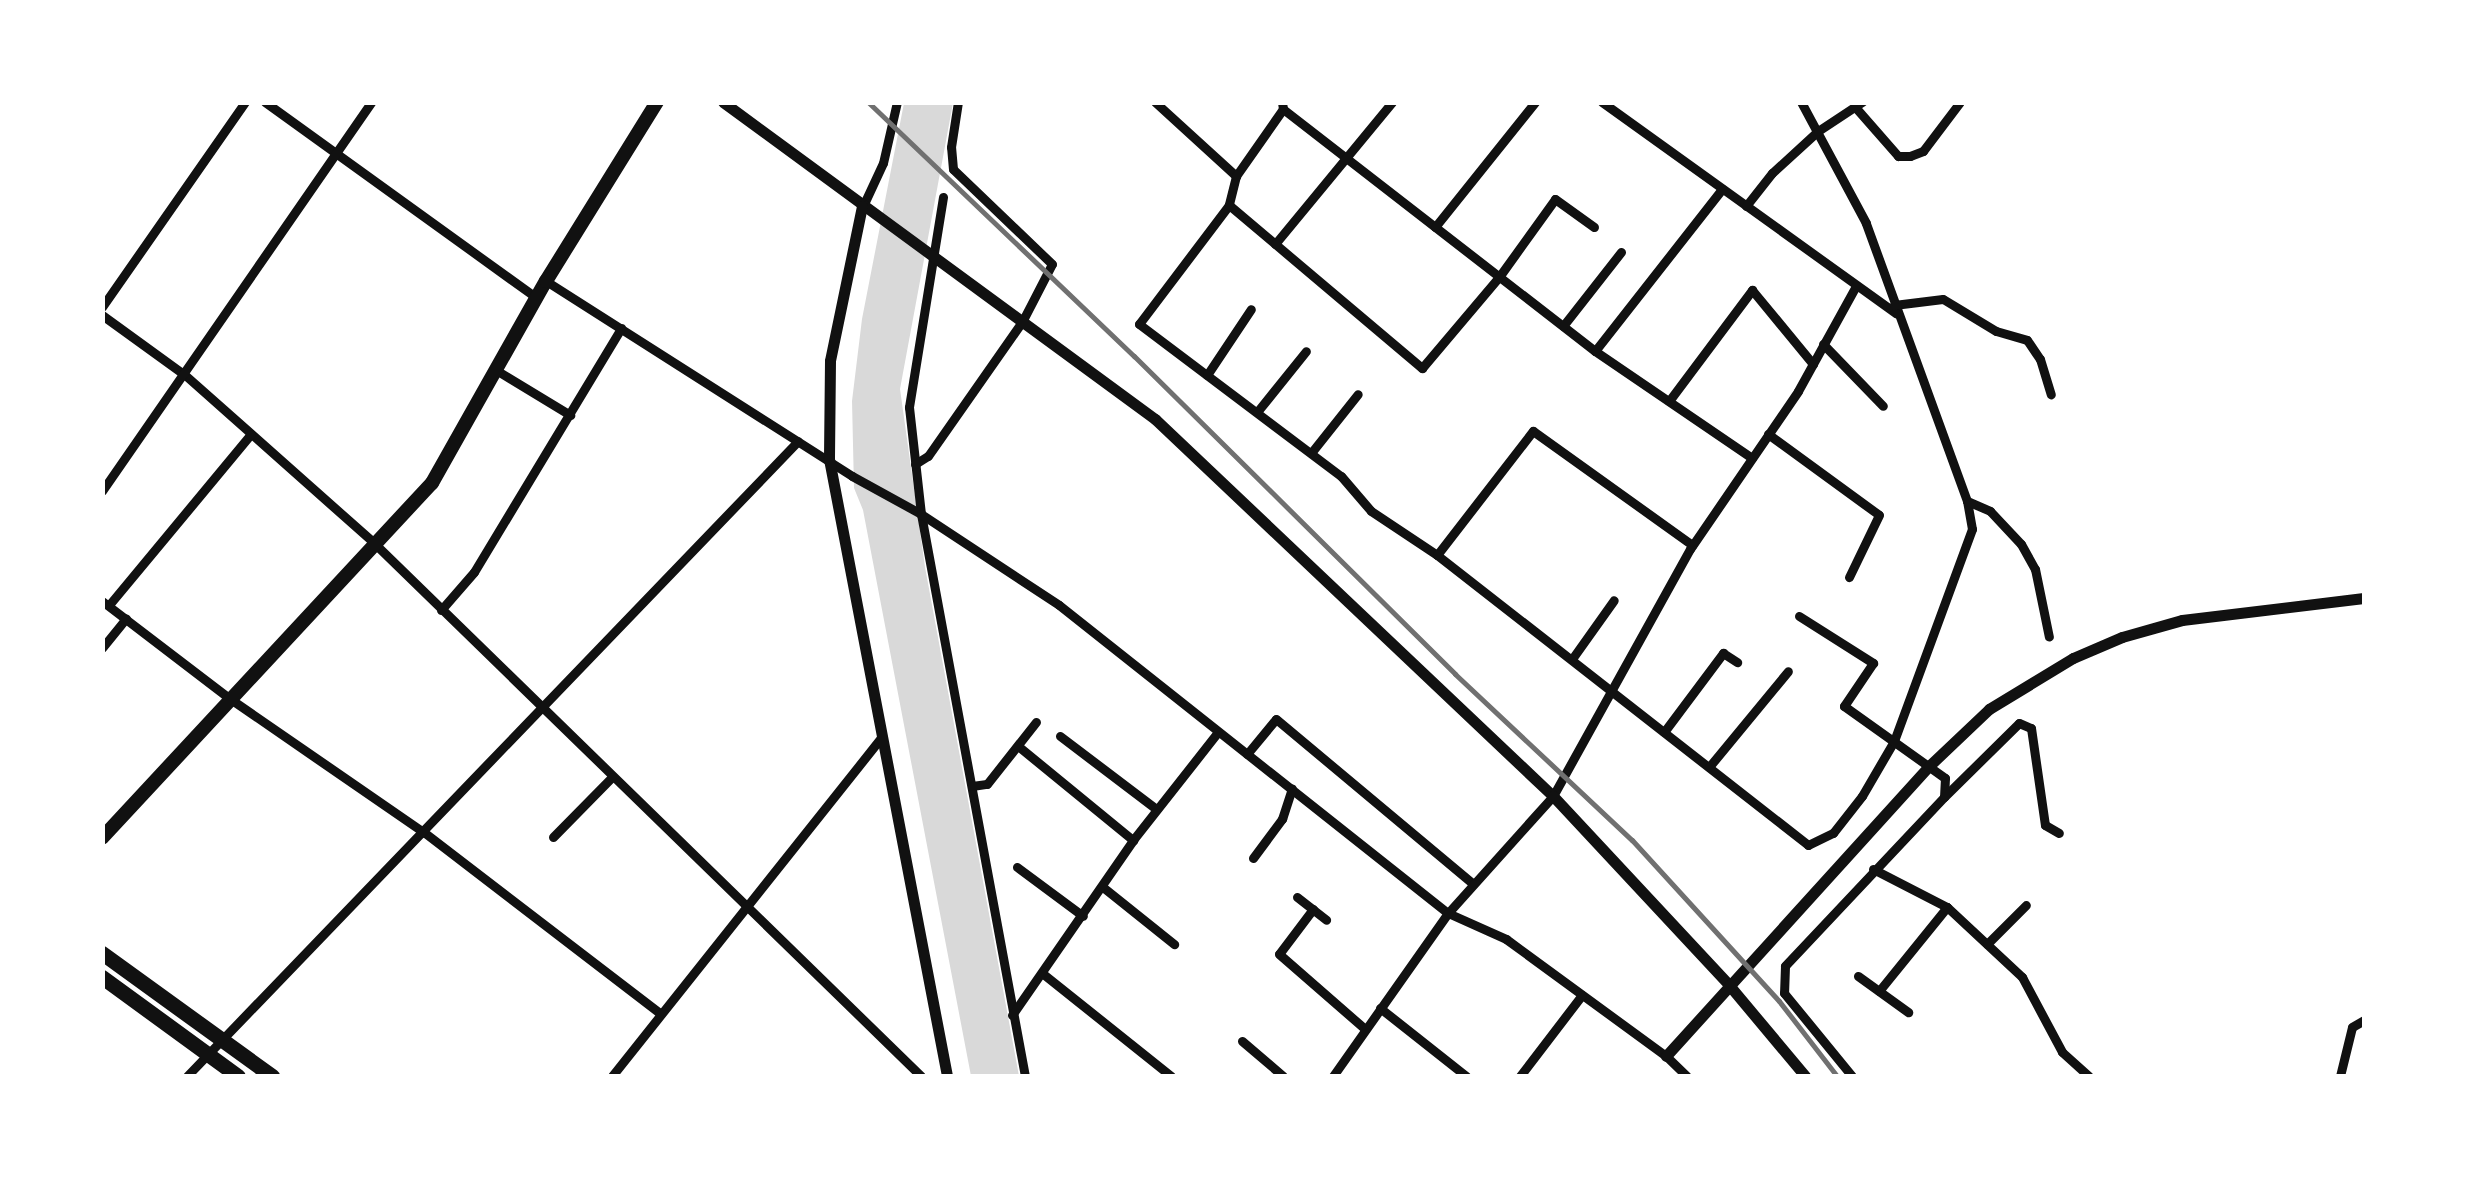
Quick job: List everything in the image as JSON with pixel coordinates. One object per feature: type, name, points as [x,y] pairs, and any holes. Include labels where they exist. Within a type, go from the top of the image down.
[{"type":"highway","points":[[102,954],[272,1076]]},
{"type":"highway","points":[[105,982],[238,1076]]},
{"type":"main road","points":[[102,838],[432,483],[546,281],[657,102]]},
{"type":"street","points":[[245,102],[102,311],[185,375],[374,543],[921,1076]]},
{"type":"street","points":[[265,102],[537,298]]},
{"type":"street","points":[[102,491],[185,375],[277,232],[371,102]]},
{"type":"street","points":[[722,102],[1155,419],[1553,796],[1729,985],[1804,1076]]},
{"type":"street","points":[[897,102],[883,163],[863,206],[830,360],[829,459],[947,1076]]},
{"type":"street","points":[[916,464],[928,456],[1022,322],[1052,264],[954,169],[952,147],[958,102]]},
{"type":"street","points":[[1155,102],[1236,176]]},
{"type":"street","points":[[1275,244],[1392,102]]},
{"type":"street","points":[[1436,227],[1535,102]]},
{"type":"street","points":[[1602,102],[1856,286],[1895,309],[1943,299],[1996,331],[2027,340],[2040,359],[2051,394]]},
{"type":"street","points":[[1752,458],[1595,351],[1282,106],[1236,176],[1228,205],[1139,324],[1341,476],[1371,511],[1437,555],[1808,845],[1833,833],[1894,741],[1972,529],[1967,501],[1866,223],[1801,102]]},
{"type":"street","points":[[1746,206],[1772,173],[1818,130],[1859,105],[1898,156],[1910,156],[1923,151],[1960,102]]},
{"type":"street","points":[[1595,351],[1722,189]]},
{"type":"street","points":[[943,196],[909,407],[917,511],[1025,1076]]},
{"type":"street","points":[[1228,205],[1422,368],[1499,277],[1555,199],[1594,228]]},
{"type":"street","points":[[1563,326],[1622,252]]},
{"type":"street","points":[[546,281],[852,476],[917,511],[1059,605],[1448,913],[1506,940],[1666,1056],[1687,1076]]},
{"type":"street","points":[[1333,1076],[1448,913],[1553,796],[1692,545],[1768,434],[1856,286]]},
{"type":"street","points":[[1669,402],[1752,290],[1812,364]]},
{"type":"street","points":[[1207,375],[1251,310]]},
{"type":"street","points":[[441,610],[474,572],[620,328]]},
{"type":"street","points":[[1823,344],[1883,406]]},
{"type":"street","points":[[1257,412],[1306,352]]},
{"type":"street","points":[[496,370],[570,415]]},
{"type":"street","points":[[1311,453],[1358,394]]},
{"type":"street","points":[[1437,555],[1533,431],[1692,545]]},
{"type":"street","points":[[251,434],[106,603],[230,698],[425,834],[660,1013]]},
{"type":"street","points":[[1768,434],[1878,514],[1848,577]]},
{"type":"street","points":[[187,1076],[425,834],[798,441]]},
{"type":"street","points":[[1967,501],[1990,511],[2021,544],[2035,570],[2049,637]]},
{"type":"street","points":[[1666,1056],[1929,766],[1989,708],[2074,658],[2122,637],[2182,620],[2364,598]]},
{"type":"street","points":[[1572,660],[1614,600]]},
{"type":"street","points":[[1799,616],[1873,663],[1844,706],[1945,778],[1944,797]]},
{"type":"street","points":[[102,648],[126,618]]},
{"type":"street","points":[[1664,732],[1723,652],[1737,662]]},
{"type":"street","points":[[1709,766],[1788,671]]},
{"type":"street","points":[[1246,754],[1276,719],[1472,883]]},
{"type":"street","points":[[972,786],[987,784],[1036,722]]},
{"type":"street","points":[[1852,1076],[1784,993],[1785,966],[1873,869],[2019,723],[2030,728],[2045,825],[2059,833]]},
{"type":"street","points":[[1012,1016],[1104,888],[1133,840],[1218,732]]},
{"type":"street","points":[[1060,736],[1156,809]]},
{"type":"street","points":[[612,1076],[881,738]]},
{"type":"street","points":[[1018,746],[1133,840]]},
{"type":"street","points":[[553,837],[612,777]]},
{"type":"street","points":[[1253,858],[1282,820],[1292,789]]},
{"type":"street","points":[[1017,866],[1082,916]]},
{"type":"street","points":[[1873,869],[1948,907],[2022,977],[2062,1052],[2089,1076]]},
{"type":"street","points":[[1104,888],[1174,944]]},
{"type":"street","points":[[1297,897],[1326,920]]},
{"type":"street","points":[[1986,944],[2026,905]]},
{"type":"street","points":[[1879,991],[1948,907]]},
{"type":"street","points":[[1313,910],[1279,954],[1365,1029]]},
{"type":"street","points":[[1042,973],[1171,1076]]},
{"type":"street","points":[[1858,976],[1908,1012]]},
{"type":"street","points":[[1520,1076],[1582,995]]},
{"type":"street","points":[[1380,1008],[1466,1076]]},
{"type":"street","points":[[2340,1076],[2352,1027],[2364,1020]]},
{"type":"street","points":[[1242,1041],[1282,1076]]},
{"type":"shaded area","points":[[904,103],[953,103],[900,389],[925,567],[1019,1076],[971,1076],[863,510],[854,488],[852,401],[862,319]]},
{"type":"railway","points":[[868,102],[1134,356],[1455,674],[1632,840],[1779,1001],[1837,1076]]}]
